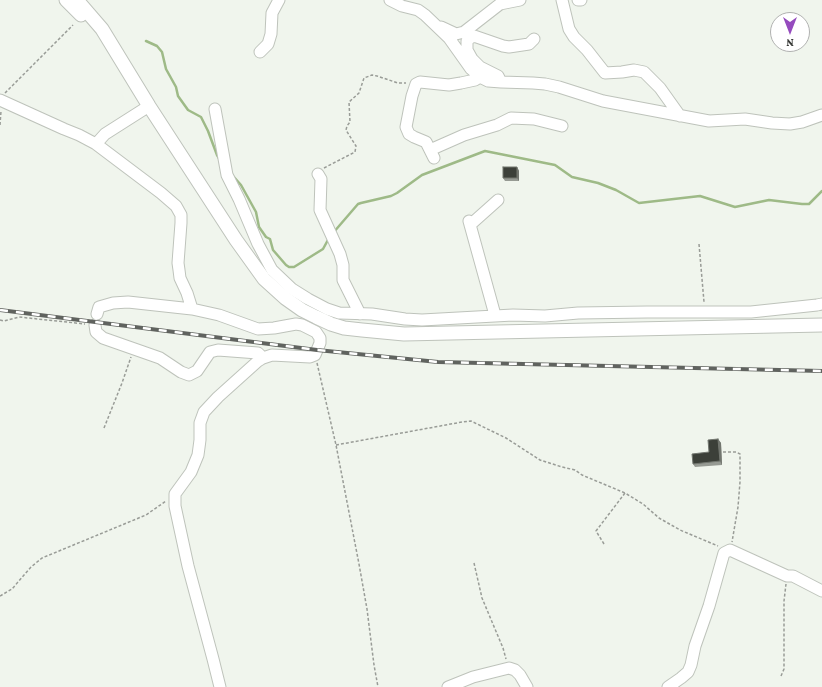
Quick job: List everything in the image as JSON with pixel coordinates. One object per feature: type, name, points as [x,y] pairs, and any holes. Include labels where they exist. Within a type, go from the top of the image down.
[{"type":"main road","points":[[66,0],[98,27]]},
{"type":"main road","points":[[78,0],[98,27],[236,240],[264,279],[285,298],[307,312],[332,324],[344,328],[404,334],[822,325]]},
{"type":"street","points":[[72,0],[98,27]]},
{"type":"street","points":[[84,0],[98,27]]},
{"type":"street","points":[[260,52],[268,44],[271,34],[272,13],[279,0]]},
{"type":"street","points":[[390,0],[402,6],[418,10],[449,38],[470,69],[488,81],[545,84],[603,101],[709,121],[745,119],[790,124],[802,122],[822,115]]},
{"type":"street","points":[[435,25],[456,34],[464,32],[500,4],[520,0]]},
{"type":"street","points":[[562,0],[570,29],[574,37],[587,50],[605,73],[634,70],[644,72],[660,88],[680,116]]},
{"type":"street","points":[[501,82],[498,76],[480,67],[472,59],[467,50],[467,41],[474,36],[509,47],[529,44],[534,39]]},
{"type":"street","points":[[480,77],[475,80],[461,83],[449,84],[420,82],[416,84],[406,127],[409,134],[414,138],[426,142],[432,154],[464,135],[497,125],[511,118],[534,119],[562,126]]},
{"type":"street","points":[[2,99],[96,144],[108,155],[161,193],[176,206],[181,215],[182,223],[178,263],[180,278],[192,309]]},
{"type":"street","points":[[96,144],[105,134],[149,106]]},
{"type":"street","points":[[215,109],[227,175],[240,198],[260,249],[272,270],[280,279],[297,293],[327,309],[339,313],[372,314],[422,320],[513,314],[545,316],[647,312],[751,312],[822,304]]},
{"type":"street","points":[[318,174],[322,178],[320,210],[340,254],[343,265],[344,280],[360,314]]},
{"type":"street","points":[[495,315],[470,223],[498,200]]},
{"type":"street","points":[[220,687],[188,566],[175,494],[190,472],[198,455],[200,423],[204,412],[218,396],[263,358],[272,355],[310,357],[315,355],[320,343],[320,338],[316,332],[302,325],[296,324],[258,329],[219,315],[192,309],[128,302],[113,303],[99,308],[96,319],[96,332],[103,338],[160,358],[181,372],[189,375],[197,372],[210,352],[218,350],[258,353],[263,358]]},
{"type":"street","points":[[668,687],[688,672],[695,646],[710,606],[727,551],[786,576],[793,576],[822,591]]},
{"type":"street","points":[[448,687],[473,677],[509,668],[515,670],[520,675],[527,687]]},
{"type":"path","points":[[0,125],[2,99],[73,25]]},
{"type":"path","points":[[318,174],[322,169],[355,152],[356,146],[346,130],[346,126],[350,122],[349,102],[360,93],[364,78],[372,75],[398,83],[416,84]]},
{"type":"path","points":[[699,244],[705,312]]},
{"type":"path","points":[[0,320],[4,321],[19,317],[96,319]]},
{"type":"path","points":[[104,428],[134,350]]},
{"type":"path","points":[[315,355],[336,445],[363,587],[378,687]]},
{"type":"path","points":[[336,445],[470,421],[506,438],[540,460],[562,468],[575,470],[625,493],[643,504],[659,518],[680,530],[727,551],[738,507],[740,454],[736,452],[723,452]]},
{"type":"path","points":[[604,544],[596,531],[625,493]]},
{"type":"path","points":[[0,596],[12,589],[31,567],[42,558],[146,515],[175,494]]},
{"type":"path","points":[[474,563],[482,598],[504,648],[509,668]]},
{"type":"path","points":[[781,676],[784,669],[784,601],[786,576]]},
{"type":"building","points":[[503,167],[517,167],[517,178],[503,178]]},
{"type":"building","points":[[718,439],[720,461],[693,464],[692,454],[709,452],[708,440]]},
{"type":"waterway","points":[[146,41],[157,46],[162,52],[166,69],[176,87],[178,96],[188,110],[201,117],[220,160]]},
{"type":"waterway","points":[[333,233],[358,204],[391,196],[422,175],[485,151],[555,165],[572,177],[598,183],[616,190],[639,203],[700,196],[735,207],[769,200],[809,204],[822,191]]},
{"type":"waterway","points":[[233,176],[241,185],[256,212],[259,227],[266,237],[270,239],[273,250],[289,267],[294,267],[323,249],[329,238]]},
{"type":"railway","points":[[0,310],[317,350],[438,362],[822,371]]}]
